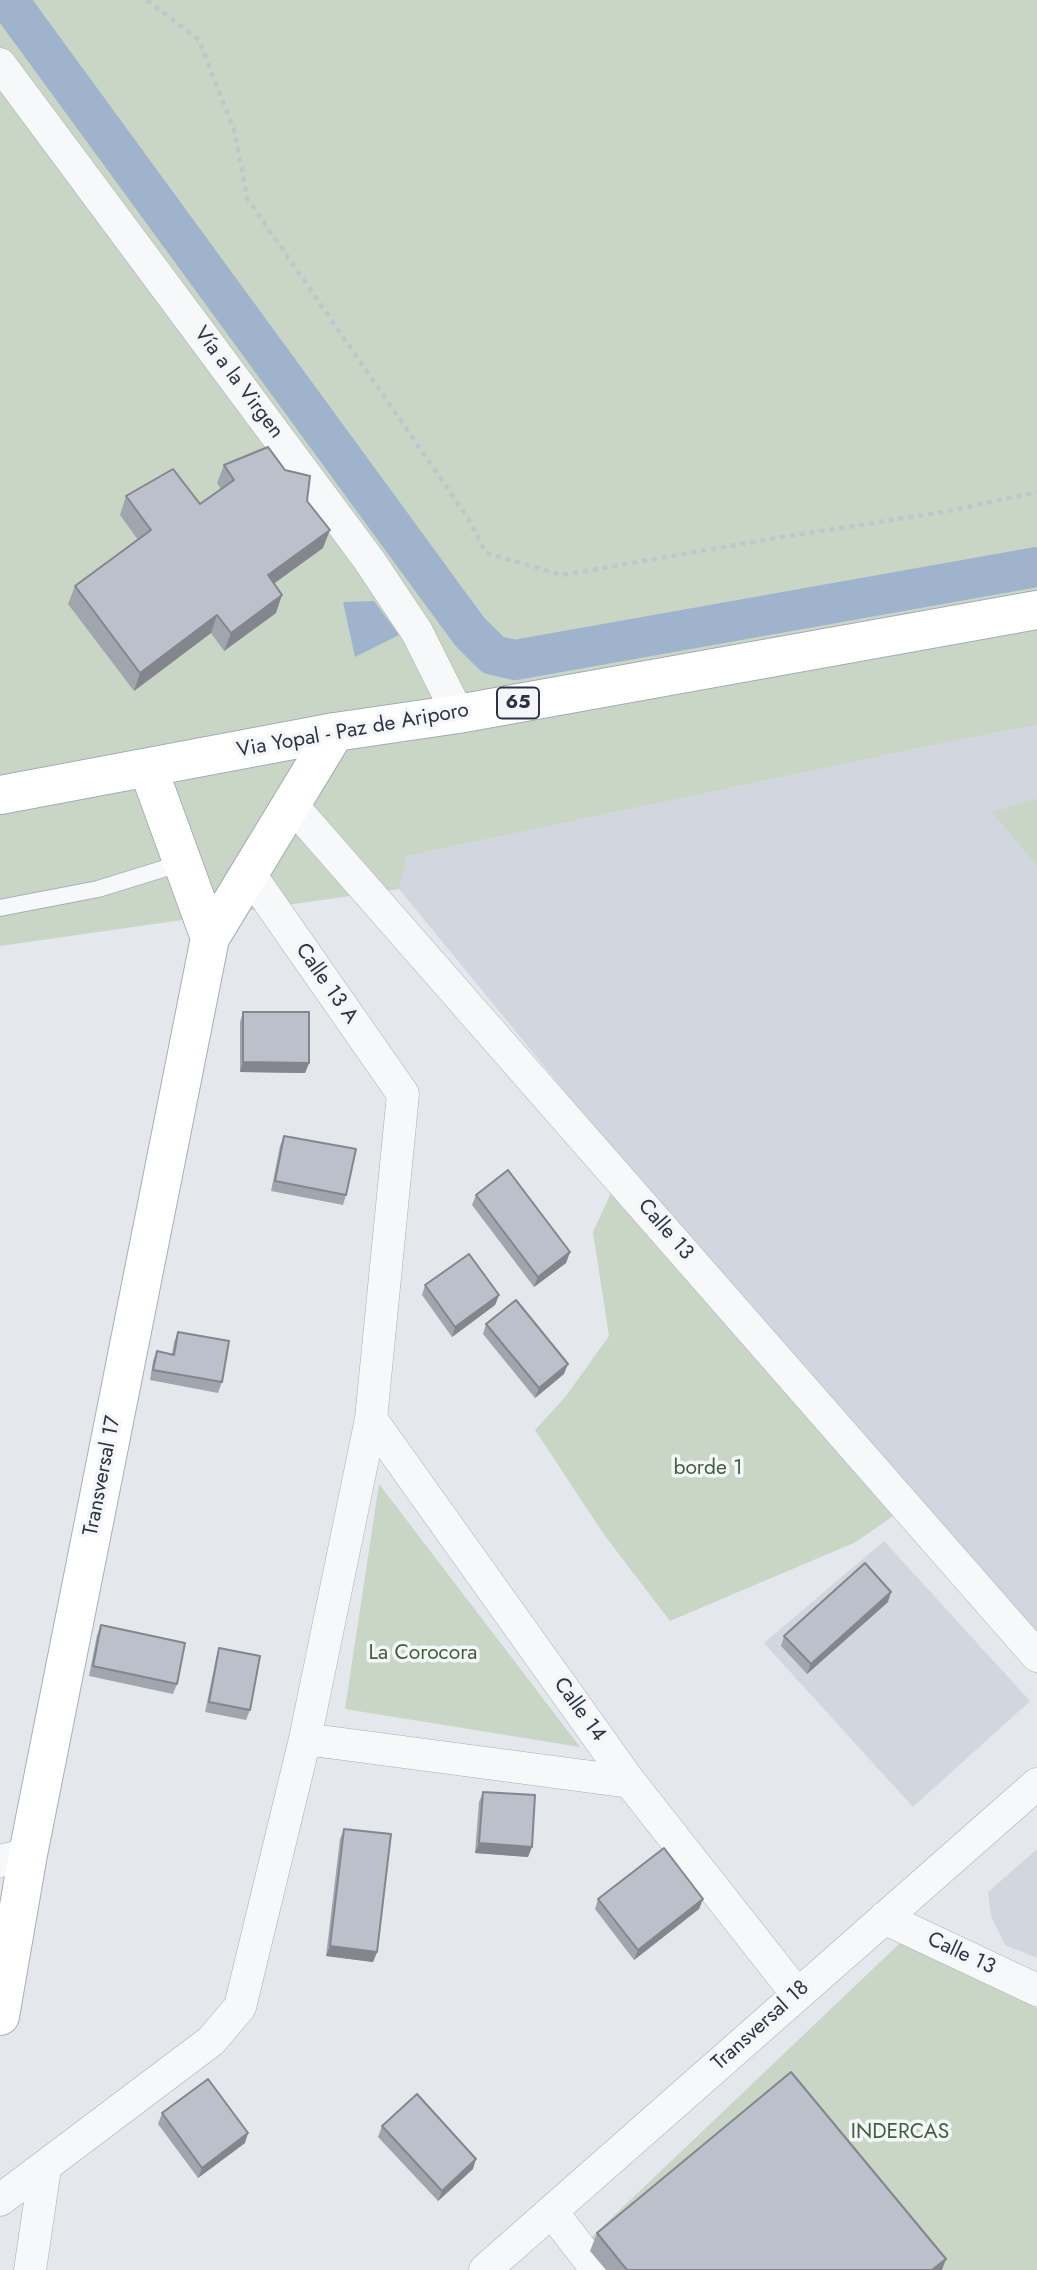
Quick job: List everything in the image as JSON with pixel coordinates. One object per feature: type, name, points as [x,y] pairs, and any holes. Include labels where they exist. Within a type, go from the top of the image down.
[{"type":"street","name":"Vía a la Virgen","points":[[0,64],[369,560],[416,632],[457,714]]},
{"type":"street","name":"Via Yopal - Paz de Ariporo","points":[[0,795],[335,732],[457,714],[1037,610]]},
{"type":"street","points":[[210,938],[335,732]]},
{"type":"street","points":[[148,768],[210,938]]},
{"type":"street","name":"Calle 13","points":[[291,804],[1037,1656]]},
{"type":"street","name":"Calle 13 A","points":[[249,873],[403,1094],[371,1419]]},
{"type":"street","name":"Transversal 17","points":[[0,2016],[14,1858],[210,938]]},
{"type":"street","points":[[0,2200],[211,2041],[240,2007],[304,1739],[371,1419]]},
{"type":"street","name":"Calle 14","points":[[371,1419],[630,1782],[797,1993]]},
{"type":"street","points":[[304,1739],[630,1782]]},
{"type":"street","name":"Transversal 18","points":[[485,2270],[1037,1784]]},
{"type":"street","name":"Calle 13","points":[[884,1918],[1037,1990]]},
{"type":"street","points":[[30,2270],[45,2168]]},
{"type":"street","points":[[552,2212],[597,2270]]},
{"type":"lane","points":[[0,908],[98,889],[182,863]]},
{"type":"path","points":[[147,0],[199,40],[235,133],[247,198],[468,518],[486,553],[562,575],[944,512],[1037,492]]},
{"type":"shaded area","points":[[1037,725],[1037,1633],[639,1182],[399,889],[407,856]]},
{"type":"shaded area","points":[[884,1541],[1030,1701],[913,1807],[764,1643]]},
{"type":"shaded area","points":[[1037,1849],[1037,1958],[1005,1945],[991,1916],[988,1892]]},
{"type":"green space","points":[[0,0],[1037,0],[1037,725],[407,856],[399,889],[0,946]]},
{"type":"green space","points":[[1037,799],[1037,866],[992,812]]},
{"type":"green space","name":"borde 1","points":[[616,1182],[907,1506],[856,1542],[670,1621],[605,1536],[535,1430],[566,1396],[609,1336],[593,1232]]},
{"type":"green space","name":"La Corocora","points":[[379,1484],[580,1747],[345,1709]]},
{"type":"green space","name":"INDERCAS","points":[[900,1943],[1037,2008],[1037,2270],[600,2270],[580,2248]]},
{"type":"water","points":[[374,601],[399,635],[355,657],[343,602]]},
{"type":"building","points":[[268,447],[285,470],[310,476],[307,501],[330,530],[268,575],[282,595],[231,633],[217,615],[140,673],[75,586],[151,530],[126,496],[173,469],[200,504],[234,480],[224,465]]},
{"type":"building","points":[[243,1012],[309,1012],[309,1063],[243,1062]]},
{"type":"building","points":[[284,1136],[356,1149],[346,1195],[275,1181]]},
{"type":"building","points":[[508,1170],[570,1252],[538,1277],[476,1195]]},
{"type":"building","points":[[469,1254],[499,1295],[455,1327],[425,1285]]},
{"type":"building","points":[[516,1300],[568,1364],[539,1388],[486,1324]]},
{"type":"building","points":[[178,1332],[229,1341],[222,1382],[153,1370],[157,1351],[174,1355]]},
{"type":"building","points":[[865,1563],[891,1592],[811,1664],[784,1636]]},
{"type":"building","points":[[101,1625],[185,1643],[177,1684],[93,1666]]},
{"type":"building","points":[[219,1648],[260,1656],[250,1710],[209,1702]]},
{"type":"building","points":[[483,1792],[535,1795],[532,1847],[479,1843]]},
{"type":"building","points":[[344,1829],[391,1834],[377,1952],[330,1946]]},
{"type":"building","points":[[664,1848],[703,1899],[638,1950],[598,1899]]},
{"type":"building","points":[[791,2072],[946,2259],[932,2270],[627,2270],[597,2233]]},
{"type":"building","points":[[208,2079],[248,2133],[202,2168],[162,2113]]},
{"type":"building","points":[[417,2094],[476,2159],[442,2191],[382,2126]]},
{"type":"waterway","points":[[8,0],[470,632],[493,655],[515,660],[1037,567]]}]
